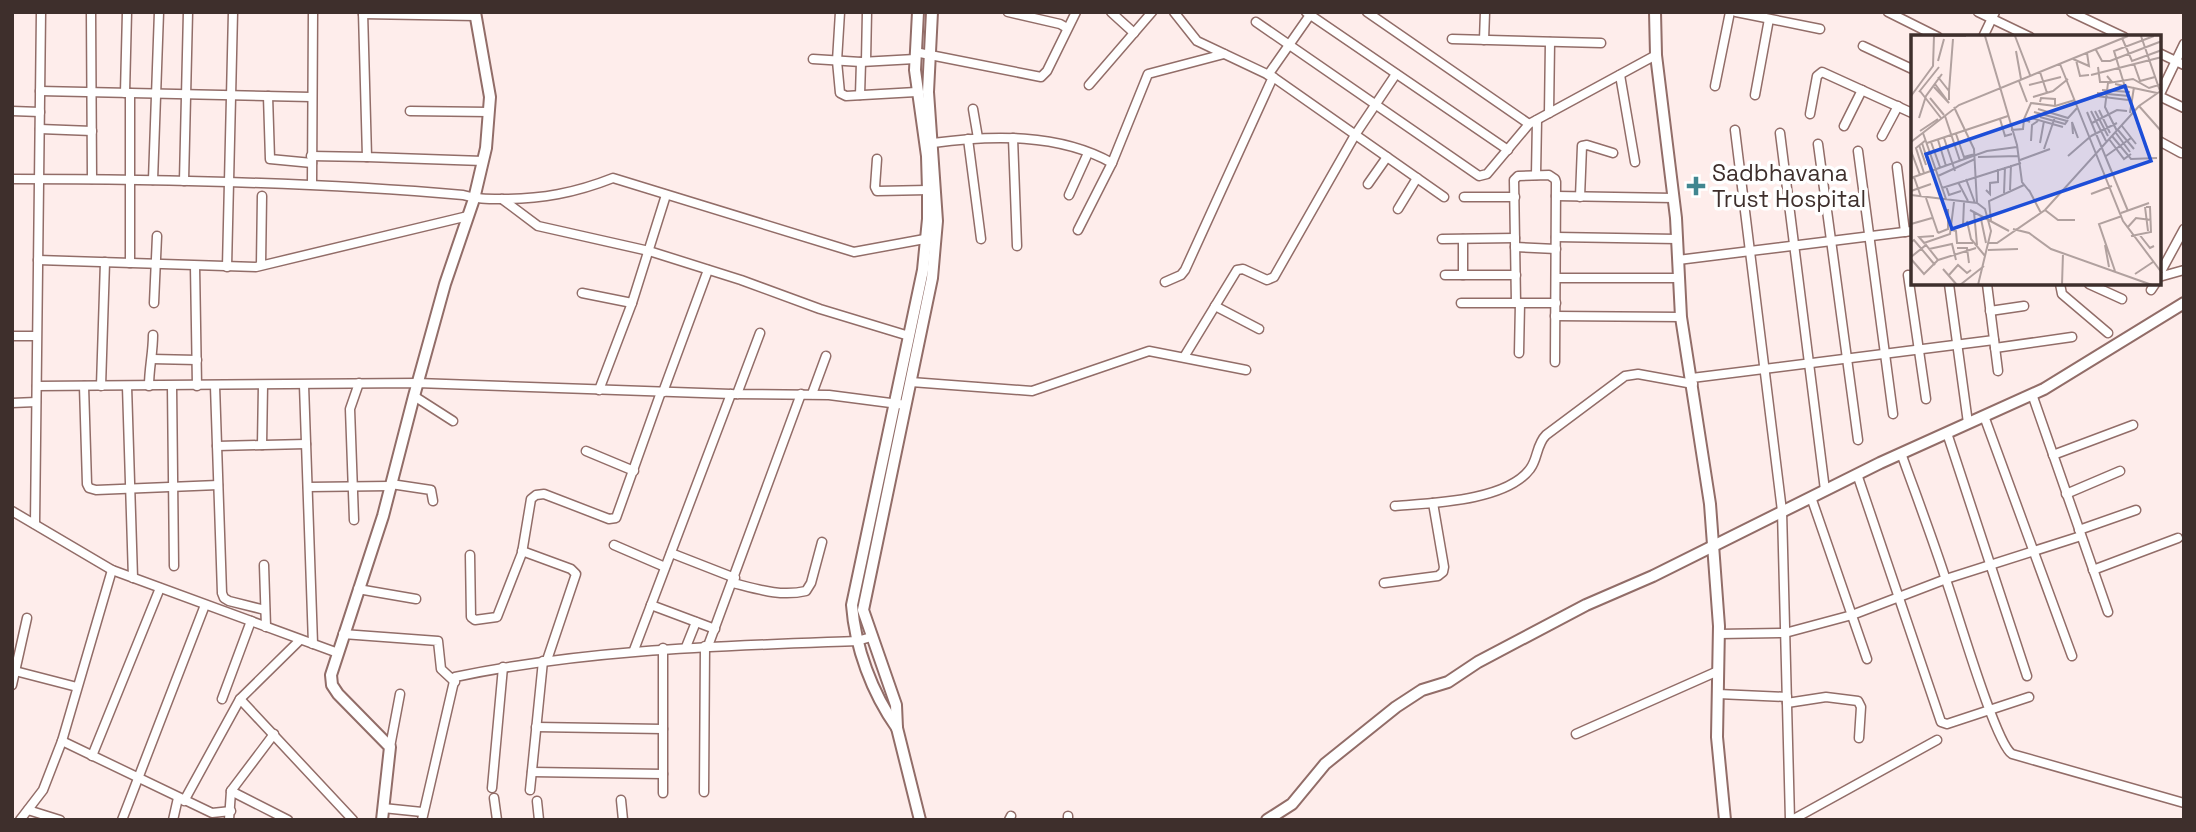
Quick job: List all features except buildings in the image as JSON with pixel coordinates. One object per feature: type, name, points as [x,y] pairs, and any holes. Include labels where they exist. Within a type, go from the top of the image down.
[{"type":"street","points":[[35,524],[41,12]]},
{"type":"street","points":[[91,12],[92,179]]},
{"type":"street","points":[[127,12],[130,263]]},
{"type":"street","points":[[153,180],[159,12]]},
{"type":"street","points":[[184,181],[188,12]]},
{"type":"street","points":[[227,267],[233,12]]},
{"type":"street","points":[[312,184],[313,12]]},
{"type":"street","points":[[840,12],[837,61],[839,93],[846,96],[916,92]]},
{"type":"street","points":[[860,95],[867,12]]},
{"type":"street","points":[[897,728],[882,705],[857,641],[853,593],[931,238],[928,190],[931,148],[916,92],[918,12]]},
{"type":"street","points":[[920,820],[897,728],[895,705],[864,615],[864,605],[932,278],[928,92],[932,12]]},
{"type":"street","points":[[813,59],[864,62],[930,55],[1041,77],[1047,71],[1076,12]]},
{"type":"street","points":[[1111,12],[1134,33]]},
{"type":"street","points":[[1089,85],[1152,12]]},
{"type":"street","points":[[1174,12],[1194,38],[1271,76],[1444,197]]},
{"type":"street","points":[[1367,12],[1533,122]]},
{"type":"street","points":[[1484,40],[1485,12]]},
{"type":"street","points":[[1655,12],[1656,55],[1674,198],[1681,317],[1710,504],[1719,634],[1717,737],[1725,820]]},
{"type":"street","points":[[1715,86],[1730,12]]},
{"type":"street","points":[[1736,12],[1820,29]]},
{"type":"street","points":[[1790,23],[1792,12]]},
{"type":"street","points":[[1888,12],[1934,35]]},
{"type":"street","points":[[1978,12],[1993,16],[2026,35]]},
{"type":"street","points":[[2071,12],[2120,35]]},
{"type":"street","points":[[367,157],[363,13],[475,14],[491,97],[483,160],[474,199],[445,284],[391,485],[331,675],[332,685],[338,694],[390,747]]},
{"type":"street","points":[[1012,13],[1067,28]]},
{"type":"street","points":[[1165,282],[1181,275],[1185,270],[1271,76],[1308,14],[1508,150]]},
{"type":"street","points":[[1984,35],[1993,16]]},
{"type":"street","points":[[1755,95],[1769,19]]},
{"type":"street","points":[[1256,22],[1479,176],[1487,174],[1533,122],[1656,55]]},
{"type":"street","points":[[1452,39],[1601,43]]},
{"type":"street","points":[[1549,113],[1550,42]]},
{"type":"street","points":[[2161,93],[2180,63],[2184,44]]},
{"type":"street","points":[[1863,46],[1911,68]]},
{"type":"street","points":[[1078,230],[1112,163],[1148,74],[1224,54]]},
{"type":"street","points":[[2161,54],[2180,63]]},
{"type":"street","points":[[1810,114],[1819,74],[1825,73],[1911,112]]},
{"type":"street","points":[[1184,357],[1237,270],[1243,269],[1266,280],[1274,277],[1355,135],[1396,74]]},
{"type":"street","points":[[1620,75],[1634,162]]},
{"type":"street","points":[[1844,126],[1862,90]]},
{"type":"street","points":[[40,91],[311,97]]},
{"type":"street","points":[[268,96],[270,159],[367,157],[483,160]]},
{"type":"street","points":[[2161,97],[2184,108]]},
{"type":"street","points":[[1882,136],[1898,106]]},
{"type":"street","points":[[973,108],[978,138]]},
{"type":"street","points":[[12,111],[40,112]]},
{"type":"street","points":[[410,111],[489,112]]},
{"type":"street","points":[[1533,122],[1536,175]]},
{"type":"street","points":[[40,129],[92,131]]},
{"type":"street","points":[[1735,130],[1782,511],[1791,820],[1937,740]]},
{"type":"street","points":[[1780,133],[1825,490]]},
{"type":"street","points":[[931,148],[968,139],[1013,138],[1046,141],[1112,163]]},
{"type":"street","points":[[1013,138],[1017,246]]},
{"type":"street","points":[[968,139],[981,239]]},
{"type":"street","points":[[2161,142],[2181,153]]},
{"type":"street","points":[[1818,144],[1858,440]]},
{"type":"street","points":[[1580,197],[1582,146],[1613,153]]},
{"type":"street","points":[[1858,151],[1893,414]]},
{"type":"street","points":[[1069,195],[1088,153]]},
{"type":"street","points":[[1368,184],[1387,157]]},
{"type":"street","points":[[877,159],[877,191],[928,190]]},
{"type":"street","points":[[1678,260],[1909,232],[1897,167]]},
{"type":"street","points":[[1519,353],[1515,177],[1549,175],[1555,179],[1556,196],[1555,362]]},
{"type":"street","points":[[12,180],[312,184],[463,195],[474,199],[537,199],[588,188],[614,178],[854,252],[931,238]]},
{"type":"street","points":[[1398,208],[1417,178]]},
{"type":"street","points":[[599,390],[632,303],[666,195]]},
{"type":"street","points":[[261,265],[262,196]]},
{"type":"street","points":[[1556,196],[1674,198]]},
{"type":"street","points":[[1464,197],[1514,197]]},
{"type":"street","points":[[502,199],[538,226],[649,251],[909,336]]},
{"type":"street","points":[[38,260],[227,267],[261,265],[468,216]]},
{"type":"street","points":[[2161,272],[2184,229]]},
{"type":"street","points":[[154,303],[157,236]]},
{"type":"street","points":[[1556,237],[1677,239]]},
{"type":"street","points":[[1442,239],[1515,242],[1556,249]]},
{"type":"street","points":[[1463,239],[1463,275]]},
{"type":"street","points":[[101,386],[105,262]]},
{"type":"street","points":[[195,266],[197,386]]},
{"type":"street","points":[[470,555],[471,617],[475,620],[499,616],[522,551],[530,502],[534,496],[544,494],[612,519],[618,516],[708,270]]},
{"type":"street","points":[[2161,276],[2184,270]]},
{"type":"street","points":[[1445,275],[1516,275]]},
{"type":"street","points":[[1908,275],[1926,399]]},
{"type":"street","points":[[1556,278],[1679,278]]},
{"type":"street","points":[[1949,285],[1968,423]]},
{"type":"street","points":[[1987,285],[1998,371]]},
{"type":"street","points":[[2060,285],[2062,294],[2108,333]]},
{"type":"street","points":[[2091,285],[2122,299]]},
{"type":"street","points":[[582,293],[632,303]]},
{"type":"street","points":[[1461,303],[1556,303]]},
{"type":"street","points":[[1267,820],[1292,804],[1325,764],[1396,707],[1422,690],[1448,682],[1478,662],[1586,605],[1653,576],[1901,453],[2032,394],[2184,303]]},
{"type":"street","points":[[1215,306],[1259,329]]},
{"type":"street","points":[[1990,311],[2024,306]]},
{"type":"street","points":[[1555,316],[1681,317]]},
{"type":"street","points":[[634,650],[760,333]]},
{"type":"street","points":[[149,386],[153,335]]},
{"type":"street","points":[[12,336],[36,336]]},
{"type":"street","points":[[1395,506],[1433,503],[1496,491],[1510,485],[1530,470],[1540,443],[1546,435],[1620,378],[1638,374],[1693,381],[1920,349],[2072,337]]},
{"type":"street","points":[[911,382],[1032,391],[1142,352],[1157,351],[1246,370]]},
{"type":"street","points":[[812,394],[827,356]]},
{"type":"street","points":[[152,359],[197,360]]},
{"type":"street","points":[[354,520],[350,408],[359,383]]},
{"type":"street","points":[[37,386],[417,383],[662,392],[812,394],[906,405]]},
{"type":"street","points":[[304,384],[313,644]]},
{"type":"street","points":[[262,445],[263,385]]},
{"type":"street","points":[[84,386],[89,488],[96,490],[218,485]]},
{"type":"street","points":[[127,386],[133,578]]},
{"type":"street","points":[[172,386],[174,566]]},
{"type":"street","points":[[215,386],[222,593],[229,601],[265,610]]},
{"type":"street","points":[[704,792],[707,646],[734,580],[801,394]]},
{"type":"street","points":[[2032,394],[2108,612]]},
{"type":"street","points":[[414,396],[453,421]]},
{"type":"street","points":[[12,403],[36,402]]},
{"type":"street","points":[[1984,416],[2072,656]]},
{"type":"street","points":[[2053,455],[2133,425]]},
{"type":"street","points":[[1947,433],[2027,676]]},
{"type":"street","points":[[217,446],[306,444]]},
{"type":"street","points":[[586,451],[634,471]]},
{"type":"street","points":[[1901,453],[1989,710],[2009,753],[2184,803]]},
{"type":"street","points":[[2066,494],[2120,471]]},
{"type":"street","points":[[1857,474],[1941,722],[1947,724],[2029,697]]},
{"type":"street","points":[[308,487],[391,485],[431,490],[433,501]]},
{"type":"street","points":[[1811,497],[1867,659]]},
{"type":"street","points":[[1384,583],[1438,576],[1443,572],[1433,503]]},
{"type":"street","points":[[1719,634],[1785,633],[1852,615],[1946,579],[2035,550],[2136,510]]},
{"type":"street","points":[[12,511],[112,570],[338,653]]},
{"type":"street","points":[[2093,570],[2178,538]]},
{"type":"street","points":[[671,553],[734,580],[783,594],[806,591],[811,583],[822,542]]},
{"type":"street","points":[[614,545],[666,567]]},
{"type":"street","points":[[522,551],[572,569],[576,574],[545,661],[530,790]]},
{"type":"street","points":[[264,565],[266,627]]},
{"type":"street","points":[[20,820],[44,790],[62,741],[112,570]]},
{"type":"street","points":[[92,756],[160,588]]},
{"type":"street","points":[[358,589],[416,599]]},
{"type":"street","points":[[122,820],[205,605]]},
{"type":"street","points":[[651,606],[715,629]]},
{"type":"street","points":[[12,685],[27,618]]},
{"type":"street","points":[[222,699],[251,621]]},
{"type":"street","points":[[686,647],[696,622]]},
{"type":"street","points":[[343,634],[438,641],[441,669],[455,682]]},
{"type":"street","points":[[400,694],[390,747],[383,814],[422,816],[455,677],[503,667],[634,650],[857,641],[871,637]]},
{"type":"street","points":[[173,820],[181,799],[240,699],[300,640]]},
{"type":"street","points":[[663,648],[663,793]]},
{"type":"street","points":[[492,788],[503,667]]},
{"type":"street","points":[[15,671],[77,687]]},
{"type":"street","points":[[1576,734],[1718,671]]},
{"type":"street","points":[[1718,694],[1787,700],[1826,697],[1858,701],[1861,707],[1859,738]]},
{"type":"street","points":[[240,699],[353,820]]},
{"type":"street","points":[[536,727],[663,729]]},
{"type":"street","points":[[62,741],[212,813],[230,816],[231,792],[274,734]]},
{"type":"street","points":[[532,772],[663,774]]},
{"type":"street","points":[[231,792],[288,820]]},
{"type":"street","points":[[494,798],[497,820]]},
{"type":"street","points":[[621,800],[623,820]]},
{"type":"street","points":[[537,801],[539,820]]},
{"type":"street","points":[[28,810],[60,820]]},
{"type":"place","name":"Sadbhavana Trust Hospital","points":[[1696,186]]}]
